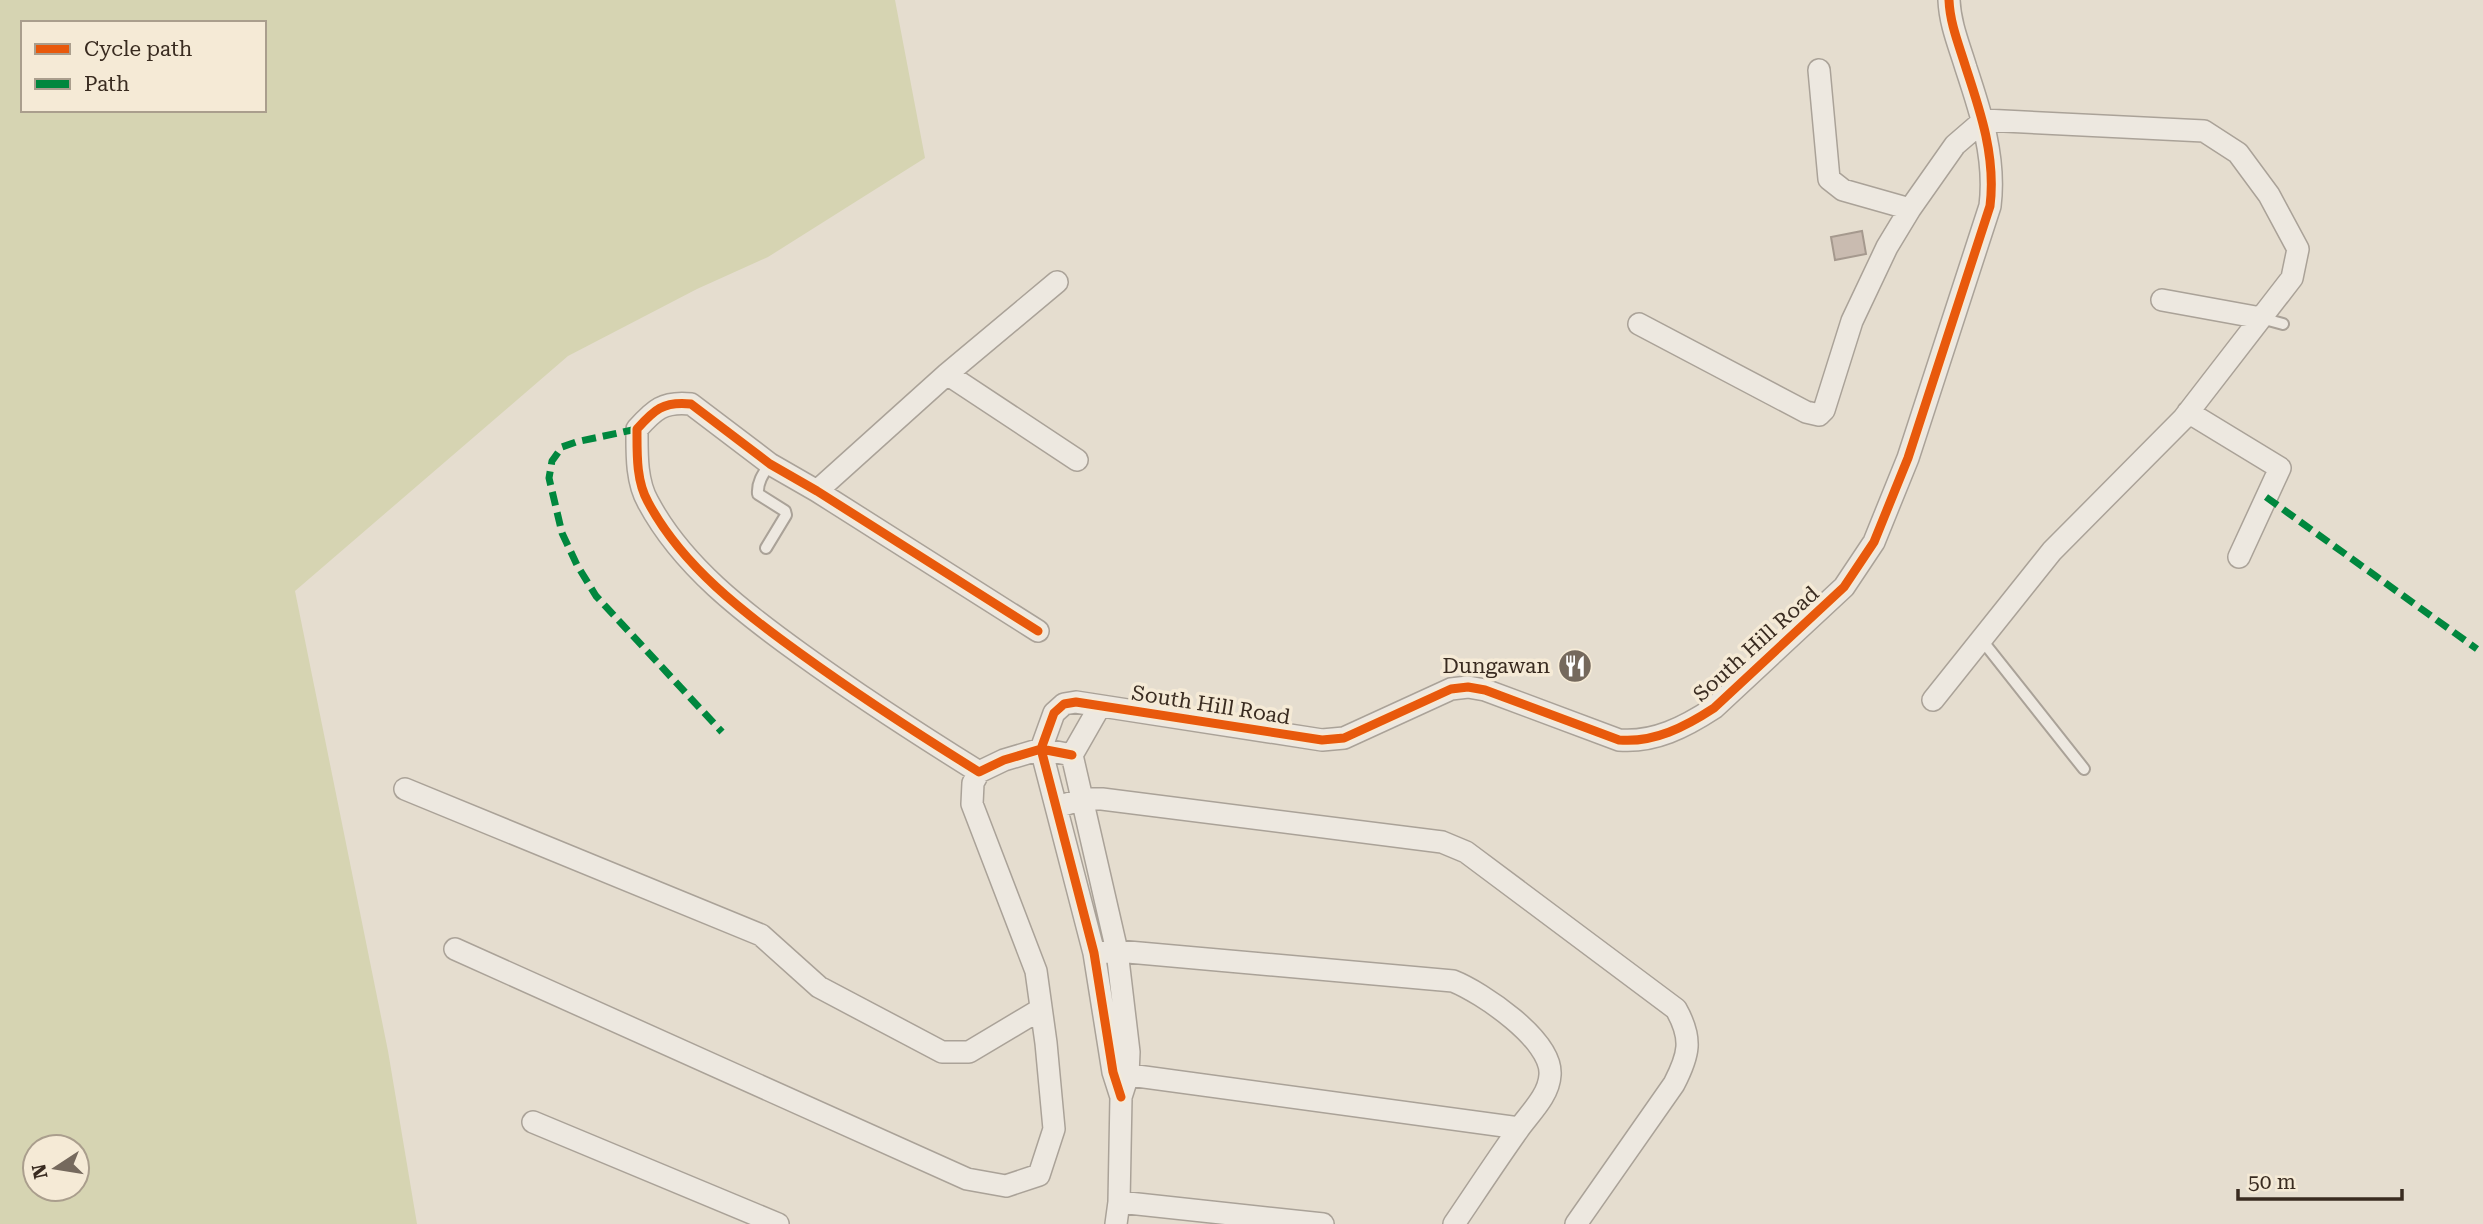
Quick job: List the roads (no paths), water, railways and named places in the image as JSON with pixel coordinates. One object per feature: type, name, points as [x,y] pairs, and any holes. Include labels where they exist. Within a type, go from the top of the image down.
[{"type":"street","name":"South Hill Road","points":[[1041,750],[1054,712],[1064,704],[1076,702],[1322,740],[1344,738],[1451,688],[1485,690],[1619,740],[1647,739],[1693,722],[1714,708],[1844,587],[1874,542],[1908,458],[1990,206],[1993,185],[1984,120],[1950,18],[1949,0]]},
{"type":"street","points":[[1819,70],[1829,180],[1843,190],[1910,209]]},
{"type":"street","points":[[1639,324],[1806,412],[1819,415],[1824,410],[1852,321],[1887,247],[1955,145],[1984,120],[2204,131],[2238,153],[2269,195],[2298,249],[2292,278],[2188,412],[2052,551],[1933,700]]},
{"type":"street","points":[[817,491],[947,374],[1057,282]]},
{"type":"street","points":[[2162,300],[2261,318]]},
{"type":"street","points":[[947,374],[1077,460]]},
{"type":"street","points":[[979,772],[866,701],[753,619],[691,562],[646,500],[640,479],[637,429],[663,406],[676,402],[691,404],[769,464],[817,491],[1038,631]]},
{"type":"street","points":[[2188,412],[2280,468],[2239,557]]},
{"type":"street","name":"South Hill Road","points":[[1072,755],[1100,706]]},
{"type":"street","points":[[1041,750],[1094,953],[1121,1074],[1119,1202],[1116,1224]]},
{"type":"street","points":[[454,949],[967,1179],[1006,1186],[1039,1175],[1054,1129],[1036,971],[972,804],[973,783],[979,772],[1004,760],[1041,750],[1072,755],[1117,951],[1129,1052],[1121,1074]]},
{"type":"street","points":[[405,789],[761,935],[819,987],[942,1052],[970,1052],[1041,1009]]},
{"type":"street","points":[[1057,807],[1083,799],[1102,799],[1455,846],[1676,1009],[1686,1027],[1688,1044],[1685,1064],[1674,1084],[1576,1224]]},
{"type":"street","points":[[1094,953],[1117,951],[1452,981],[1465,986],[1495,1006],[1539,1045],[1548,1060],[1550,1074],[1545,1090],[1454,1224]]},
{"type":"street","points":[[1121,1074],[1519,1128]]},
{"type":"street","points":[[533,1122],[778,1224]]},
{"type":"street","points":[[1119,1202],[1323,1224]]},
{"type":"lane","points":[[2261,318],[2283,324]]},
{"type":"lane","points":[[766,548],[786,515],[785,511],[758,494],[757,487],[769,464]]},
{"type":"lane","points":[[1982,639],[2084,769]]},
{"type":"place","name":"Dungawan","points":[[1575,666]]}]
